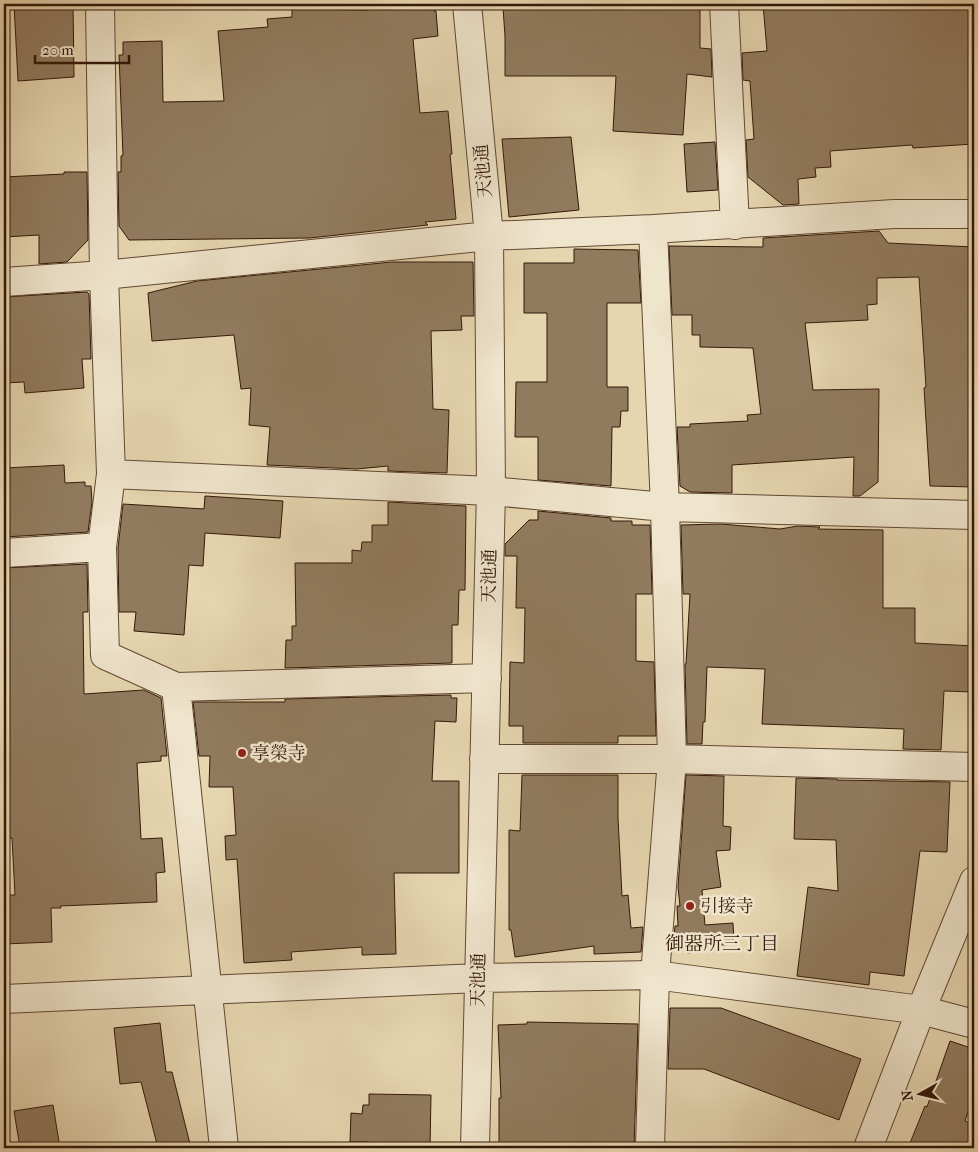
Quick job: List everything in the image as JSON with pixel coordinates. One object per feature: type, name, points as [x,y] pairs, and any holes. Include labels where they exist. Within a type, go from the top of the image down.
[{"type":"street","points":[[100,4],[104,275],[111,474],[102,547],[105,655],[176,687],[487,678]]},
{"type":"street","name":"天池通","points":[[467,4],[489,236],[491,491],[475,1148]]},
{"type":"street","points":[[724,4],[735,225]]},
{"type":"street","points":[[4,282],[104,275],[489,236],[735,225],[894,214],[974,214]]},
{"type":"street","points":[[650,1148],[655,975],[672,759],[665,507],[653,229]]},
{"type":"street","points":[[111,474],[491,491],[665,507],[974,515]]},
{"type":"street","points":[[4,553],[102,547]]},
{"type":"street","points":[[176,687],[224,1148]]},
{"type":"street","points":[[484,759],[672,759],[974,767]]},
{"type":"street","points":[[868,1148],[921,1010],[974,881]]},
{"type":"street","points":[[4,999],[478,978],[655,975],[921,1010],[974,1024]]},
{"type":"building","points":[[14,4],[73,4],[74,77],[18,81]]},
{"type":"building","points":[[367,4],[433,4],[434,11],[436,11],[438,36],[413,39],[420,113],[448,111],[456,219],[425,222],[428,225],[310,238],[129,240],[119,226],[118,172],[121,172],[121,156],[123,155],[119,55],[123,55],[123,42],[162,41],[163,102],[224,101],[218,31],[268,27],[267,19],[292,17],[292,9],[367,10]]},
{"type":"building","points":[[508,4],[700,4],[700,48],[711,49],[712,77],[687,74],[683,135],[613,131],[616,76],[505,76],[503,8],[508,8]]},
{"type":"building","points":[[763,4],[974,4],[974,113],[971,112],[973,144],[913,148],[912,145],[830,151],[831,167],[815,168],[816,177],[798,179],[799,204],[783,205],[748,177],[746,140],[754,139],[750,81],[743,80],[742,53],[767,51]]},
{"type":"building","points":[[571,137],[579,210],[509,217],[502,139]]},
{"type":"building","points":[[715,142],[718,190],[687,192],[684,144]]},
{"type":"building","points":[[64,172],[87,172],[88,240],[67,262],[39,264],[39,235],[4,237],[4,177],[64,174]]},
{"type":"building","points":[[879,231],[888,243],[974,247],[974,487],[930,486],[919,277],[877,278],[877,304],[867,305],[868,320],[805,323],[813,390],[879,389],[878,482],[860,496],[853,496],[854,457],[732,465],[732,493],[690,492],[680,486],[677,427],[690,427],[690,424],[748,421],[747,415],[761,414],[753,348],[700,347],[700,335],[692,335],[692,315],[672,315],[669,246],[763,247],[763,238]]},
{"type":"building","points":[[574,249],[638,250],[641,303],[607,303],[607,387],[628,387],[628,411],[621,411],[620,427],[612,427],[611,486],[538,480],[538,437],[515,437],[516,382],[547,382],[547,313],[524,313],[524,263],[574,263]]},
{"type":"building","points":[[392,262],[473,262],[474,316],[461,316],[462,330],[431,331],[433,409],[449,410],[447,473],[388,471],[388,466],[357,469],[267,465],[270,427],[249,425],[251,388],[241,389],[234,335],[152,341],[148,293],[197,281]]},
{"type":"building","points":[[87,292],[89,294],[91,359],[82,359],[84,388],[25,393],[24,382],[4,383],[4,297]]},
{"type":"building","points":[[64,465],[65,483],[85,482],[85,486],[91,486],[92,502],[88,532],[4,537],[4,468]]},
{"type":"building","points":[[205,496],[283,501],[280,538],[205,533],[203,566],[189,565],[184,635],[134,631],[136,612],[119,612],[118,548],[123,504],[204,509]]},
{"type":"building","points":[[388,502],[466,506],[465,590],[459,590],[458,625],[452,625],[452,663],[285,668],[286,640],[292,640],[292,626],[296,626],[295,563],[352,563],[352,550],[361,551],[362,542],[372,542],[372,525],[388,525]]},
{"type":"building","points":[[538,511],[611,518],[611,521],[632,521],[632,525],[650,525],[652,594],[636,594],[636,661],[654,662],[656,736],[618,736],[618,743],[523,743],[523,726],[509,726],[510,662],[524,663],[525,608],[516,608],[517,556],[505,556],[505,544],[529,520],[538,520]]},
{"type":"building","points":[[721,524],[780,529],[798,526],[820,527],[818,529],[883,530],[883,608],[915,608],[915,643],[974,646],[974,692],[944,691],[941,750],[903,749],[904,729],[762,724],[765,669],[707,667],[705,722],[703,722],[702,744],[687,744],[685,664],[690,594],[683,594],[681,525]]},
{"type":"building","points":[[87,564],[88,612],[83,612],[84,694],[144,690],[161,698],[167,756],[161,756],[161,761],[137,763],[141,839],[162,838],[165,872],[156,873],[157,902],[51,908],[52,942],[4,944],[4,895],[15,895],[12,838],[4,838],[4,568]]},
{"type":"building","points":[[451,695],[451,698],[457,698],[456,722],[435,721],[432,781],[459,781],[459,873],[394,873],[396,954],[362,955],[362,947],[291,952],[292,960],[244,963],[237,859],[226,860],[225,836],[236,835],[233,787],[209,787],[210,756],[199,756],[193,702],[285,702],[285,699]]},
{"type":"building","points":[[522,775],[618,775],[622,896],[628,895],[631,928],[643,927],[641,952],[594,954],[594,946],[515,957],[511,930],[509,930],[509,830],[520,831]]},
{"type":"building","points":[[686,775],[724,776],[723,826],[731,827],[730,850],[716,851],[721,887],[702,890],[705,925],[733,923],[734,944],[707,946],[707,951],[687,953],[686,948],[673,950],[675,926],[678,926],[677,906],[680,906],[678,887]]},
{"type":"building","points":[[796,778],[950,782],[947,852],[920,851],[904,976],[870,972],[869,985],[797,976],[808,887],[838,891],[836,840],[794,839]]},
{"type":"building","points":[[670,1008],[721,1008],[861,1059],[839,1120],[704,1069],[668,1069]]},
{"type":"building","points":[[527,1022],[638,1024],[634,1148],[499,1148],[499,1098],[501,1098],[498,1025],[527,1024]]},
{"type":"building","points":[[160,1023],[166,1072],[172,1072],[191,1148],[158,1148],[141,1082],[120,1084],[114,1028]]},
{"type":"building","points":[[950,1041],[974,1049],[974,1094],[965,1121],[974,1125],[974,1148],[908,1148],[925,1106],[927,1107]]},
{"type":"building","points":[[369,1094],[431,1095],[430,1148],[367,1148],[367,1142],[350,1142],[351,1113],[362,1114],[363,1105],[369,1105]]},
{"type":"building","points":[[53,1105],[60,1148],[20,1148],[14,1111]]},
{"type":"place","name":"享榮寺","points":[[242,753]]},
{"type":"place","name":"引接寺","points":[[690,906]]},
{"type":"district","name":"御器所三丁目","points":[[722,943]]}]
